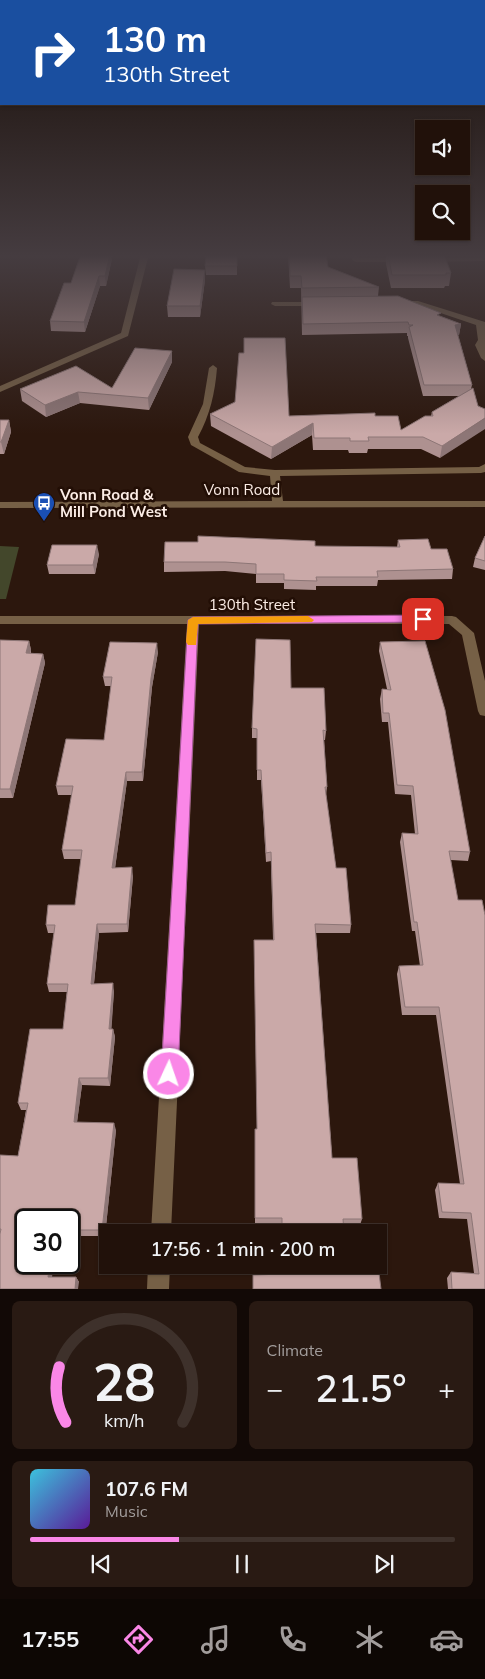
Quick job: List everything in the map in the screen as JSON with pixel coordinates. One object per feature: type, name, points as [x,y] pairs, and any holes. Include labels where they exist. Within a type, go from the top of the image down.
[{"type":"street","points":[[0,389],[126,334],[131,314]]},
{"type":"street","points":[[453,314],[474,321],[482,326],[480,345],[485,358]]},
{"type":"street","points":[[213,368],[209,404],[202,422],[193,436],[196,445],[242,470],[275,473],[481,470],[485,467]]},
{"type":"street","points":[[275,473],[278,504]]},
{"type":"street","name":"Vonn Road","points":[[0,505],[485,504]]},
{"type":"street","name":"130th Street","points":[[0,620],[452,620],[468,633],[473,664],[485,711]]},
{"type":"street","points":[[161,1224],[193,620]]},
{"type":"street","points":[[158,1289],[159,1274]]},
{"type":"green space","points":[[0,546],[19,547],[6,599],[0,599]]},
{"type":"building","points":[[53,314],[87,314],[84,322],[50,321]]},
{"type":"building","points":[[303,314],[439,314],[437,315],[461,324],[455,325],[472,385],[424,385],[409,327],[413,325],[409,325],[408,322],[303,324]]},
{"type":"building","points":[[244,338],[285,338],[289,416],[375,413],[375,416],[398,416],[401,430],[425,416],[433,416],[432,412],[473,388],[478,406],[485,409],[485,418],[442,446],[423,437],[368,437],[369,441],[350,441],[350,438],[314,438],[313,423],[272,447],[210,414],[235,402],[239,353],[244,353]]},
{"type":"building","points":[[135,348],[172,351],[148,398],[78,392],[45,405],[20,389],[76,366],[112,388]]},
{"type":"building","points":[[0,420],[9,420],[1,442],[0,442]]},
{"type":"building","points":[[198,536],[315,541],[315,546],[400,547],[398,540],[428,539],[431,549],[447,549],[453,569],[377,571],[378,577],[316,577],[317,581],[284,580],[284,574],[256,574],[256,564],[164,562],[165,542],[198,542]]},
{"type":"building","points":[[485,536],[485,561],[475,558]]},
{"type":"building","points":[[52,545],[97,545],[93,565],[47,565]]},
{"type":"building","points":[[256,639],[290,640],[291,688],[324,688],[326,731],[323,730],[327,787],[325,787],[336,868],[346,868],[351,925],[315,924],[332,1158],[357,1158],[362,1219],[343,1219],[343,1224],[282,1224],[282,1218],[255,1218],[255,1129],[257,1129],[254,940],[274,940],[271,852],[266,853],[261,770],[257,770],[257,729],[252,728]]},
{"type":"building","points":[[0,640],[29,641],[26,653],[43,654],[10,789],[0,789]]},
{"type":"building","points":[[425,641],[445,710],[470,852],[449,851],[458,900],[482,900],[485,915],[485,1289],[452,1289],[451,1272],[479,1274],[471,1213],[442,1212],[438,1183],[464,1184],[439,1007],[405,1007],[399,966],[423,965],[417,922],[414,922],[402,833],[418,834],[413,786],[397,785],[389,713],[383,713],[382,689],[391,690],[380,642]]},
{"type":"building","points":[[110,642],[157,643],[151,678],[142,772],[126,772],[112,868],[132,867],[127,924],[97,924],[91,984],[113,983],[109,1029],[113,1029],[108,1078],[79,1078],[74,1122],[114,1123],[103,1224],[99,1224],[99,1230],[80,1230],[80,1209],[15,1209],[15,1274],[48,1274],[48,1277],[76,1277],[75,1289],[0,1289],[0,1155],[18,1156],[28,1103],[18,1103],[30,1029],[63,1029],[68,984],[47,984],[55,925],[46,925],[48,905],[75,905],[82,850],[62,850],[73,786],[56,786],[66,739],[104,740],[112,677],[103,677]]},
{"type":"building","points":[[379,1274],[381,1289],[253,1289],[253,1275]]},
{"type":"slow traffic","points":[[192,642],[193,620],[308,620]]},
{"type":"place","name":"Vonn Road & Mill Pond West","points":[[44,522]]},
{"type":"route","points":[[169,1074],[193,620],[423,619]]}]
